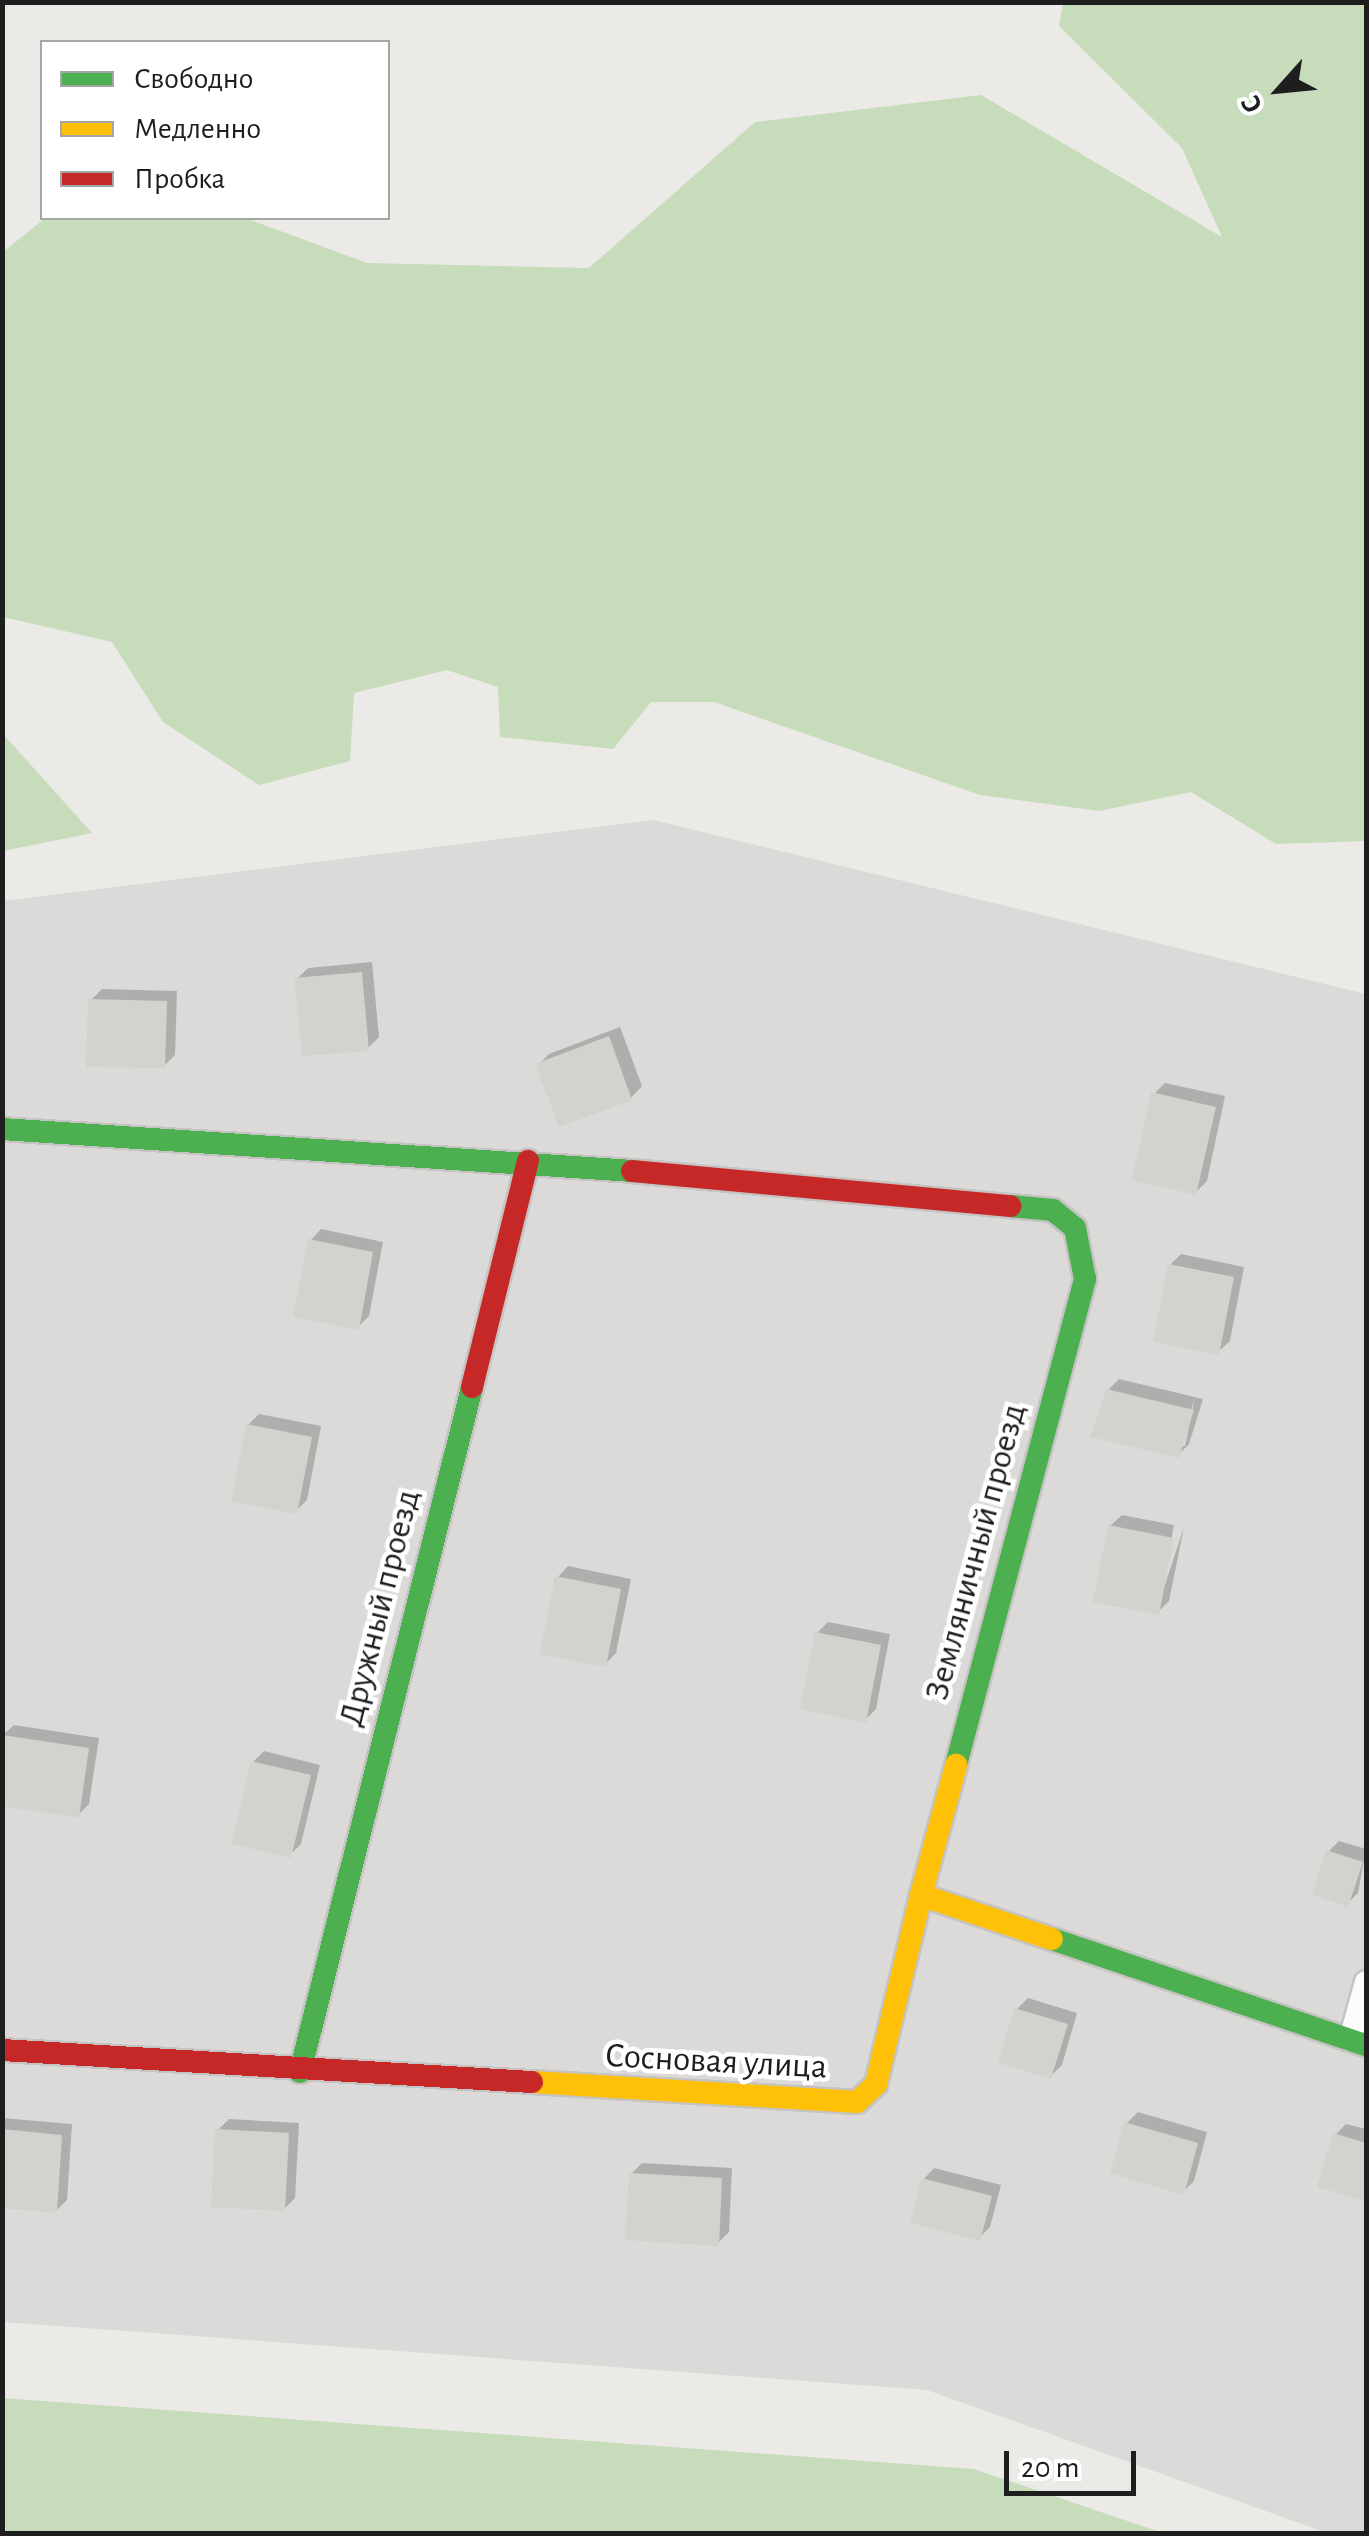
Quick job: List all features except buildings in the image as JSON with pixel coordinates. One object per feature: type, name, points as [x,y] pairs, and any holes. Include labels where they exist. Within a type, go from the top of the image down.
[{"type":"street","points":[[2,1130],[528,1161]]},
{"type":"street","name":"Земляничный проезд","points":[[528,1161],[1029,1203],[1053,1210],[1074,1228],[1085,1280],[922,1895]]},
{"type":"street","name":"Дружный проезд","points":[[300,2072],[528,1161]]},
{"type":"street","points":[[922,1895],[1358,2042]]},
{"type":"street","name":"Сосновая улица","points":[[2,2050],[300,2072],[856,2102],[876,2084],[922,1895]]},
{"type":"lane","points":[[1358,2042],[1366,1982]]},
{"type":"shaded area","points":[[653,820],[1366,994],[1366,2533],[1327,2533],[927,2390],[3,2322],[2,901]]},
{"type":"green space","points":[[1063,3],[1366,3],[1366,841],[1276,844],[1191,792],[1099,811],[980,795],[714,702],[651,702],[613,749],[500,737],[498,687],[447,670],[354,693],[350,761],[259,785],[163,722],[112,642],[3,617],[3,252],[43,220],[250,220],[367,263],[589,268],[755,122],[981,95],[1222,237],[1182,148],[1059,26]]},
{"type":"green space","points":[[3,734],[92,833],[3,851]]},
{"type":"green space","points":[[2,2398],[974,2469],[1163,2533],[3,2533]]},
{"type":"traffic: fast","points":[[2,1129],[632,1171]]},
{"type":"traffic: fast","points":[[956,1765],[1085,1279],[1075,1228],[1053,1210],[1010,1206]]},
{"type":"traffic: fast","points":[[300,2072],[472,1387]]},
{"type":"traffic: fast","points":[[1052,1939],[1366,2045]]},
{"type":"traffic: slow","points":[[921,1895],[956,1765]]},
{"type":"traffic: slow","points":[[532,2082],[857,2102],[876,2084],[921,1895],[1052,1939]]},
{"type":"traffic: jam","points":[[472,1387],[528,1161]]},
{"type":"traffic: jam","points":[[632,1171],[1010,1206]]},
{"type":"traffic: jam","points":[[2,2050],[532,2082]]}]
